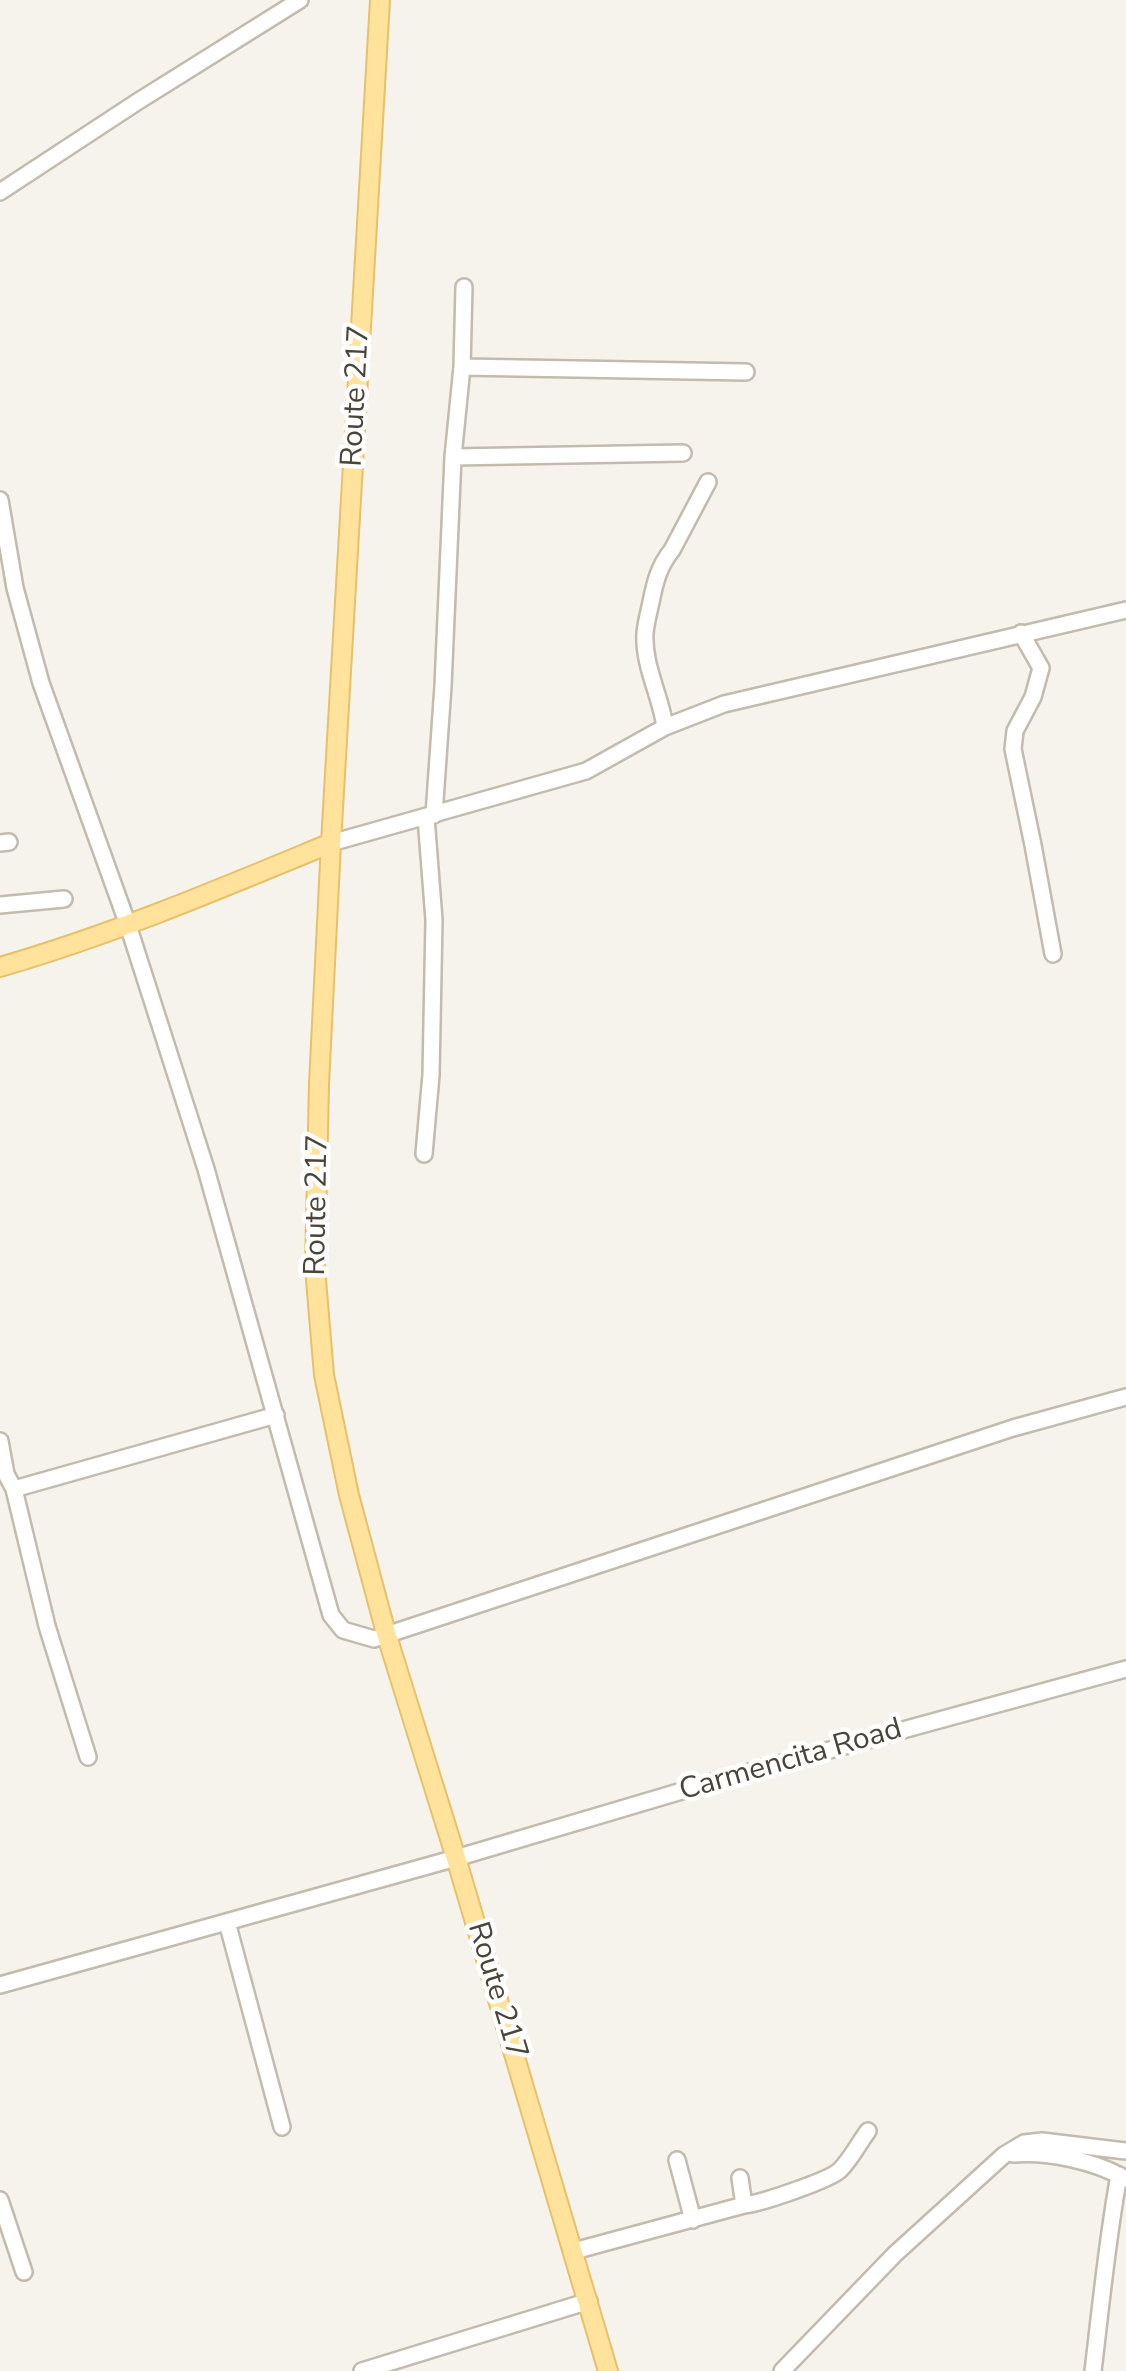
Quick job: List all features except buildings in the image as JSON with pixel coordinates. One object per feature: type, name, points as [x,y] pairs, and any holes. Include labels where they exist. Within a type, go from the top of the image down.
[{"type":"main road","name":"Route 217","points":[[380,0],[319,1084],[315,1268],[324,1375],[348,1495],[386,1633],[608,2371]]},
{"type":"main road","points":[[0,967],[128,926],[331,843]]},
{"type":"street","points":[[0,192],[300,0]]},
{"type":"street","points":[[424,1154],[434,920],[430,816],[443,686],[464,287]]},
{"type":"street","points":[[462,368],[746,372]]},
{"type":"street","points":[[453,457],[683,454]]},
{"type":"street","points":[[665,727],[648,662],[644,635],[647,617],[664,560],[708,482]]},
{"type":"street","points":[[0,500],[15,588],[41,683],[128,926],[206,1170],[330,1615],[342,1630],[374,1639],[1013,1428],[1126,1397]]},
{"type":"street","points":[[331,843],[586,771],[665,727],[724,704],[1126,610]]},
{"type":"street","points":[[1021,633],[1041,668],[1033,697],[1015,730],[1013,749],[1053,954]]},
{"type":"street","points":[[0,905],[64,899]]},
{"type":"street","points":[[14,1489],[276,1415]]},
{"type":"street","points":[[0,1441],[47,1626],[88,1758]]},
{"type":"street","name":"Carmencita Road","points":[[0,1985],[1126,1668]]},
{"type":"street","points":[[227,1922],[282,2127]]},
{"type":"street","points":[[574,2251],[814,2185],[839,2171],[868,2131]]},
{"type":"street","points":[[782,2371],[895,2254],[1004,2155],[1024,2143],[1042,2141],[1126,2151]]},
{"type":"street","points":[[1004,2155],[1046,2154],[1123,2177],[1106,2249],[1093,2371]]},
{"type":"street","points":[[677,2160],[692,2220]]},
{"type":"street","points":[[740,2178],[744,2204]]},
{"type":"street","points":[[0,2200],[24,2272]]},
{"type":"street","points":[[362,2371],[588,2301]]}]
